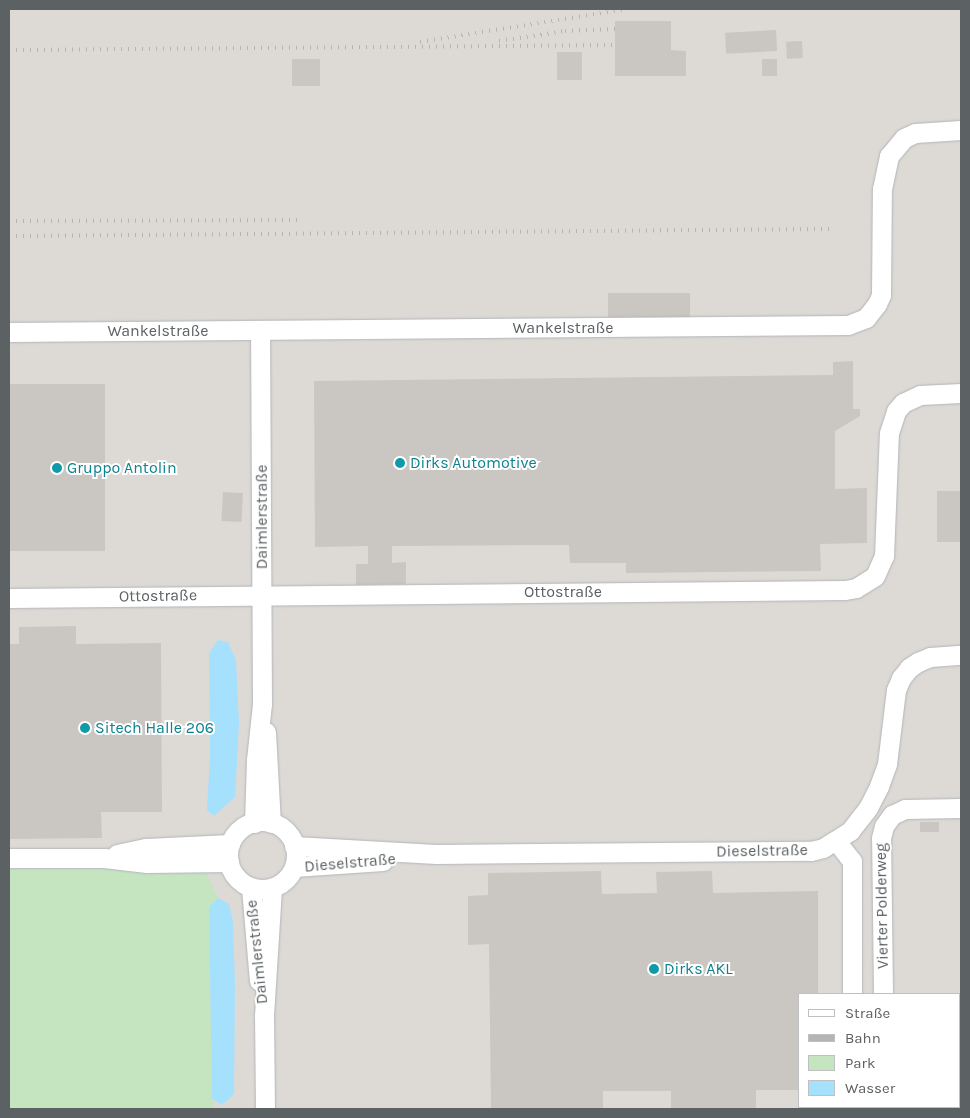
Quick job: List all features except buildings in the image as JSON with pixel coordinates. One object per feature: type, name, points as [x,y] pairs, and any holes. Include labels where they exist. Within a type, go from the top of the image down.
[{"type":"street","name":"Wankelstraße","points":[[9,332],[848,325],[866,318],[877,304],[881,295],[882,189],[889,156],[904,138],[915,133],[961,130]]},
{"type":"street","name":"Daimlerstraße","points":[[260,330],[262,704],[269,757],[263,823]]},
{"type":"street","name":"Ottostraße","points":[[9,598],[262,594],[835,590],[856,588],[875,576],[884,556],[890,433],[896,410],[903,403],[920,395],[961,393]]},
{"type":"street","name":"Dieselstraße","points":[[294,846],[436,854],[811,851],[837,842],[850,831],[868,808],[887,764],[896,690],[901,678],[909,668],[930,657],[961,655]]},
{"type":"street","name":"Vierter Polderweg","points":[[883,993],[881,838],[888,820],[906,809],[961,808]]},
{"type":"street","points":[[9,858],[104,858],[146,848],[229,853],[239,830],[263,823],[286,832],[294,846],[296,857],[294,867]]},
{"type":"street","points":[[837,842],[852,861],[852,993]]},
{"type":"street","name":"Daimlerstraße","points":[[229,853],[239,880],[251,888],[272,888],[285,880],[294,867]]},
{"type":"street","name":"Dieselstraße","points":[[294,867],[386,861],[436,854]]},
{"type":"street","name":"Daimlerstraße","points":[[251,888],[257,968],[264,1016]]},
{"type":"street","name":"Daimlerstraße","points":[[265,1109],[264,1016],[272,888]]},
{"type":"shaded area","points":[[9,9],[961,9],[961,1109],[9,1109]]},
{"type":"green space","points":[[9,869],[205,870],[218,898],[209,907],[212,1099],[216,1109],[9,1109]]},
{"type":"water","points":[[218,640],[228,642],[236,660],[239,724],[235,797],[214,816],[207,810],[210,755],[209,653]]},
{"type":"water","points":[[218,898],[229,904],[233,921],[235,985],[234,1094],[222,1105],[212,1099],[209,907]]},
{"type":"railway","points":[[420,42],[625,9]]},
{"type":"railway","points":[[499,41],[565,31],[615,29]]},
{"type":"railway","points":[[9,50],[615,45]]},
{"type":"railway","points":[[9,221],[303,220]]},
{"type":"railway","points":[[9,236],[833,229]]},
{"type":"place","name":"Dirks Automotive","points":[[400,463]]},
{"type":"place","name":"Gruppo Antolin","points":[[57,468]]},
{"type":"place","name":"Sitech Halle 206","points":[[85,728]]},
{"type":"place","name":"Dirks AKL","points":[[654,969]]}]
